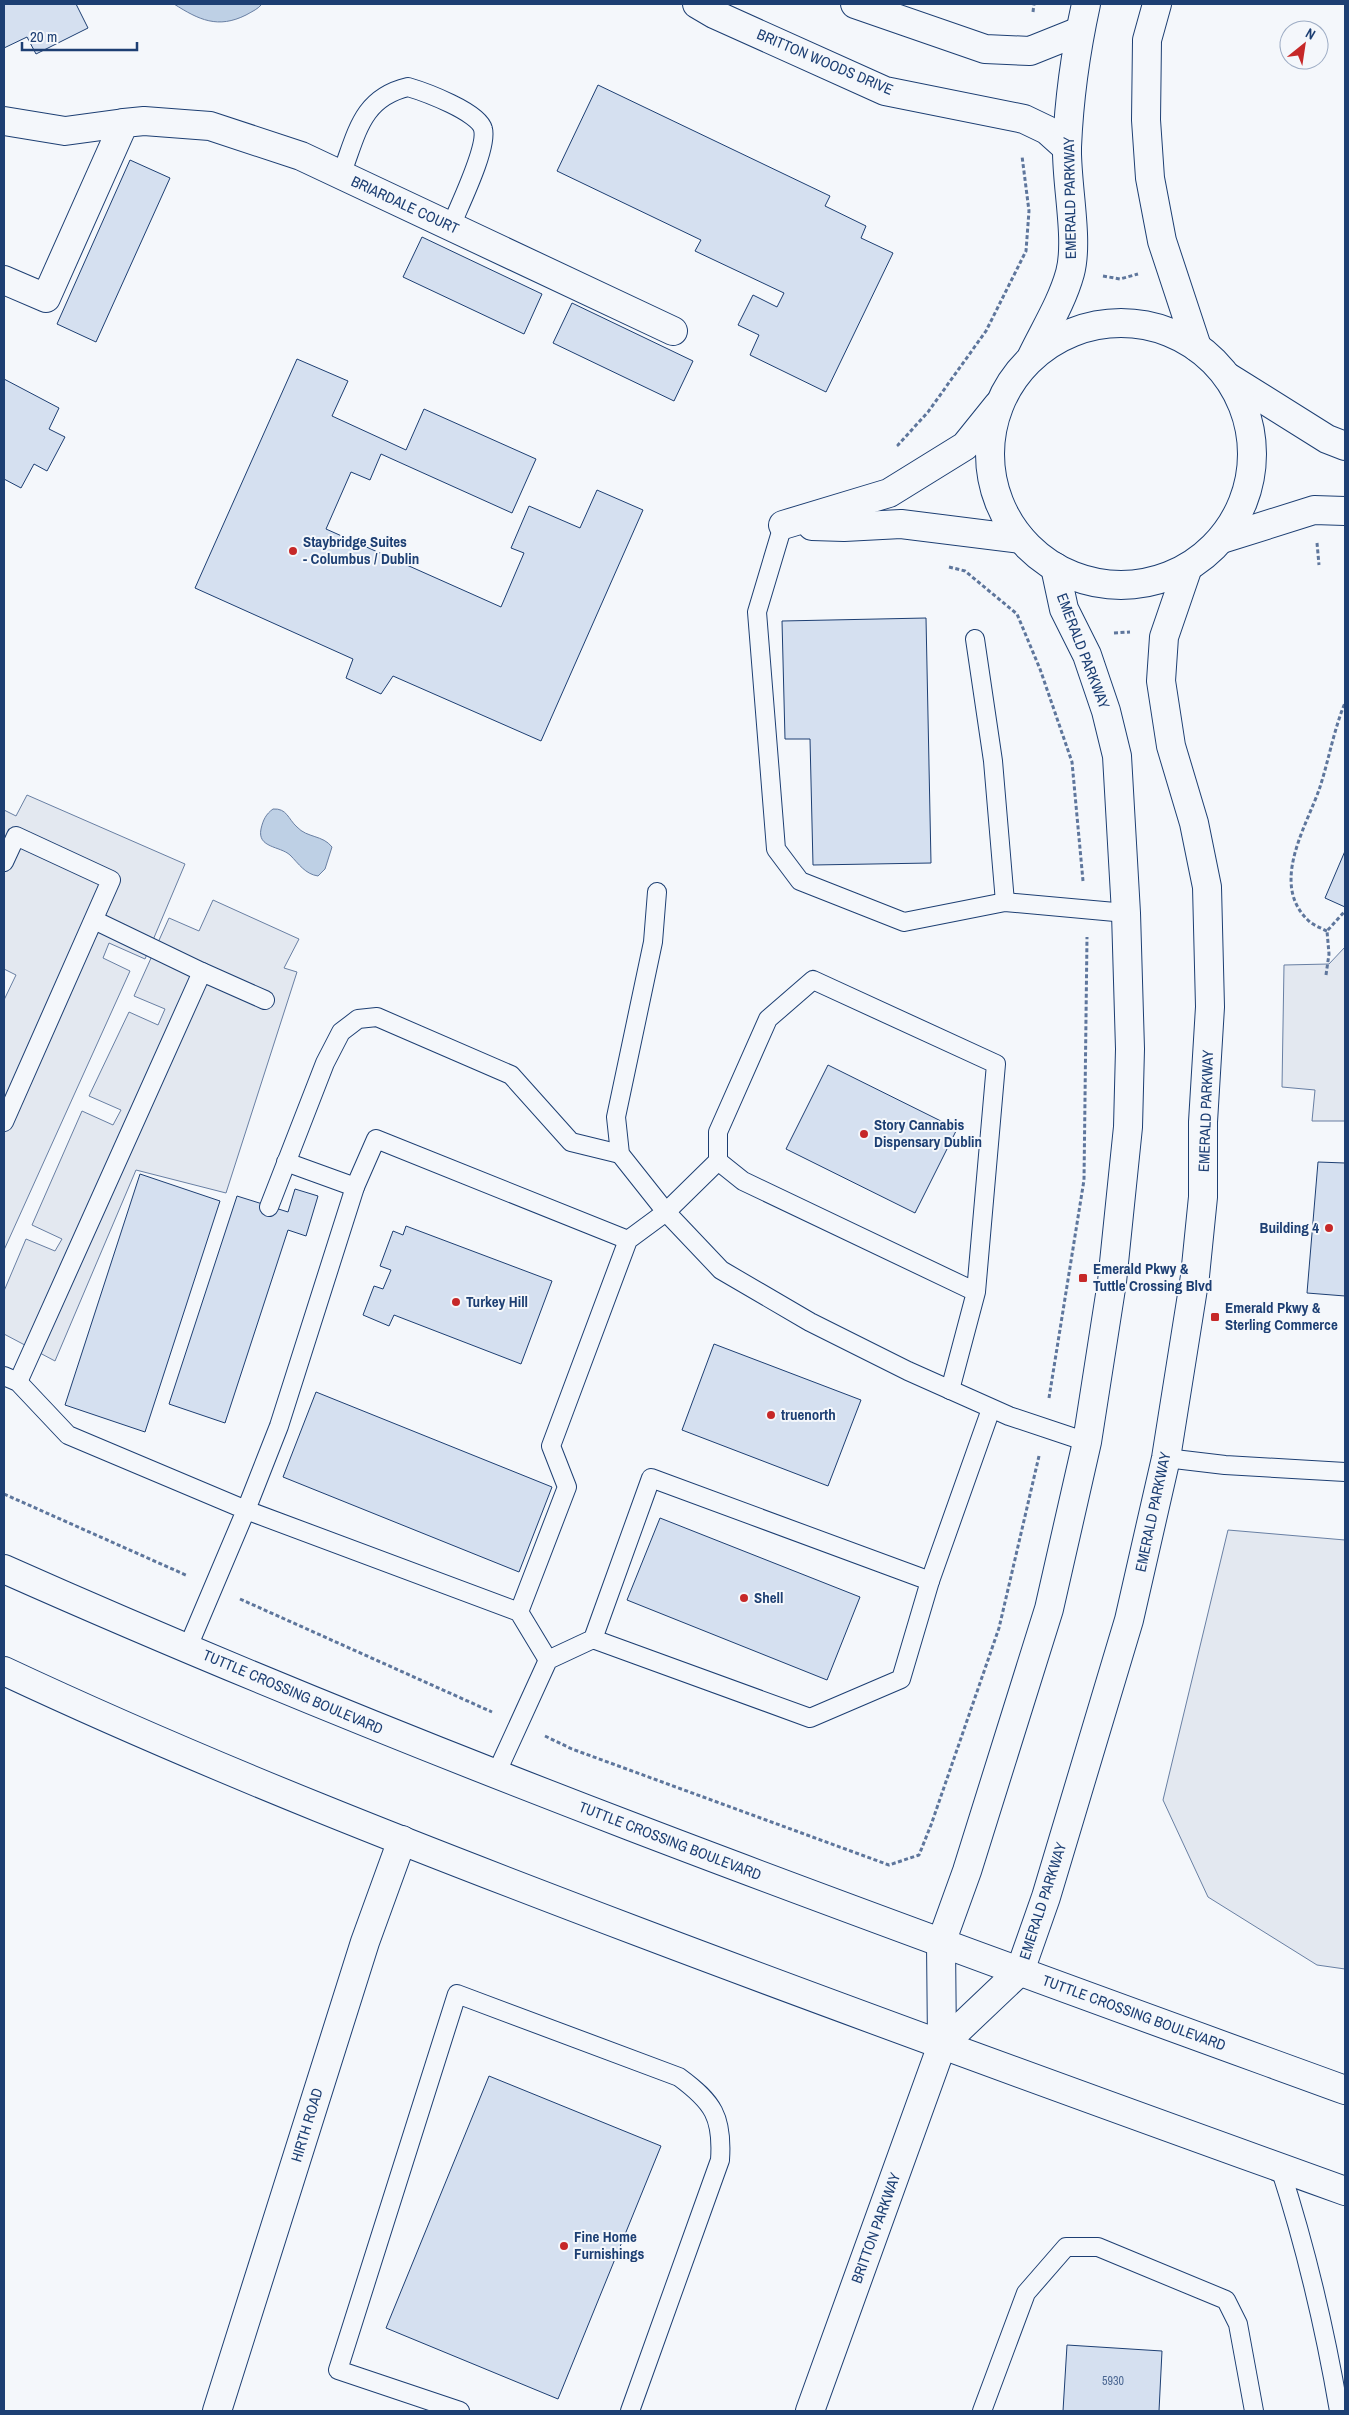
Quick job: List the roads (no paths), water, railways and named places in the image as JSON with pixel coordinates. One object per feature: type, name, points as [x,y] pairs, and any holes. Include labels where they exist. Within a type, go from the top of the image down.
[{"type":"main road","name":"BRITTON WOODS DRIVE","points":[[697,4],[714,14],[885,91],[1024,119],[1047,130],[1067,148]]},
{"type":"main road","points":[[856,4],[985,49],[1030,52],[1080,31]]},
{"type":"main road","name":"EMERALD PARKWAY","points":[[1032,356],[1063,293],[1071,271],[1072,246],[1067,148],[1080,31],[1086,4]]},
{"type":"main road","points":[[1157,4],[1147,40],[1146,120],[1150,178],[1162,241],[1197,347]]},
{"type":"main road","name":"BRIARDALE COURT","points":[[4,121],[65,131],[144,121],[210,126],[301,156],[674,330]]},
{"type":"main road","points":[[4,280],[46,298],[124,123]]},
{"type":"main road","points":[[783,525],[889,493],[920,474],[965,446],[998,405],[1012,378],[1032,356],[1070,332],[1113,322],[1157,327],[1197,347],[1228,377],[1327,439],[1345,446]]},
{"type":"main road","points":[[998,405],[990,440],[991,476],[1002,510],[1021,539],[1055,567],[1087,581],[1122,585],[1156,580],[1188,567],[1222,539],[1244,502],[1252,459],[1247,416],[1228,377]]},
{"type":"main road","points":[[1222,539],[1314,510],[1345,512]]},
{"type":"main road","points":[[783,525],[844,527],[901,524],[1021,539]]},
{"type":"main road","name":"EMERALD PARKWAY","points":[[942,2045],[941,1943],[967,1871],[1049,1609],[1087,1442],[1112,1282],[1128,1127],[1130,1049],[1126,913],[1117,756],[1106,711],[1087,655],[1064,609],[1055,567]]},
{"type":"main road","name":"EMERALD PARKWAY","points":[[942,2045],[1020,1971],[1046,1897],[1129,1620],[1166,1458],[1195,1276],[1203,1196],[1203,1122],[1210,1008],[1206,887],[1194,822],[1172,746],[1161,681],[1164,636],[1188,567]]},
{"type":"main road","name":"TUTTLE CROSSING BOULEVARD","points":[[4,1569],[336,1712],[941,1943],[1345,2090]]},
{"type":"main road","points":[[4,1671],[103,1718],[300,1801],[589,1913],[942,2045],[1345,2191]]},
{"type":"main road","name":"HIRTH ROAD","points":[[217,2411],[365,1942],[402,1840]]},
{"type":"main road","name":"BRITTON PARKWAY","points":[[810,2411],[942,2045]]},
{"type":"lane","points":[[341,175],[366,114],[381,97],[408,87],[444,101],[473,116],[483,127],[484,139],[477,163],[451,226]]},
{"type":"lane","points":[[783,525],[757,612],[776,849],[800,881],[904,922],[1006,902],[1126,913]]},
{"type":"lane","points":[[975,639],[993,761],[1006,902]]},
{"type":"lane","points":[[4,862],[16,836],[111,880],[4,1122]]},
{"type":"lane","points":[[656,892],[653,942],[616,1117],[620,1154],[666,1212],[720,1270],[810,1322],[950,1390],[991,1409],[1087,1442]]},
{"type":"lane","points":[[94,920],[265,1000]]},
{"type":"lane","points":[[202,972],[11,1379],[68,1436],[246,1510],[519,1612],[548,1660]]},
{"type":"lane","points":[[519,1612],[567,1487],[551,1446],[628,1240],[666,1212],[718,1161],[718,1132],[768,1018],[813,980],[996,1064],[976,1292],[950,1390]]},
{"type":"lane","points":[[269,1207],[325,1063],[341,1032],[358,1018],[377,1017],[511,1075],[571,1142],[620,1154]]},
{"type":"lane","points":[[188,1647],[279,1426],[355,1187],[376,1139],[628,1240]]},
{"type":"lane","points":[[718,1161],[743,1181],[976,1292]]},
{"type":"lane","points":[[286,1162],[355,1187]]},
{"type":"lane","points":[[496,1774],[548,1660],[593,1639],[810,1718],[901,1678],[930,1581],[991,1409]]},
{"type":"lane","points":[[1166,1458],[1345,1472]]},
{"type":"lane","points":[[593,1639],[651,1478],[930,1581]]},
{"type":"lane","points":[[460,2411],[338,2370],[457,1994],[679,2077],[697,2090],[715,2112],[722,2139],[720,2160],[630,2411]]},
{"type":"lane","points":[[1280,2168],[1300,2230],[1329,2353],[1339,2379],[1339,2411]]},
{"type":"lane","points":[[982,2411],[1026,2293],[1066,2247],[1098,2247],[1226,2300],[1238,2324],[1254,2411]]},
{"type":"water","points":[[174,4],[262,4],[246,15],[218,22],[200,18]]},
{"type":"water","points":[[273,809],[281,810],[301,831],[324,840],[332,847],[325,869],[318,876],[306,871],[286,852],[270,846],[262,840],[261,829],[263,823]]},
{"type":"place","name":"Staybridge Suites - Columbus / Dublin","points":[[293,551]]},
{"type":"place","name":"Story Cannabis Dispensary Dublin","points":[[864,1134]]},
{"type":"place","name":"Building 4","points":[[1329,1228]]},
{"type":"place","name":"Emerald Pkwy & Tuttle Crossing Blvd","points":[[1083,1278]]},
{"type":"place","name":"Turkey Hill","points":[[456,1302]]},
{"type":"place","name":"Emerald Pkwy & Sterling Commerce","points":[[1215,1317]]},
{"type":"place","name":"truenorth","points":[[771,1415]]},
{"type":"place","name":"Shell","points":[[744,1598]]},
{"type":"place","name":"Fine Home Furnishings","points":[[564,2246]]}]
